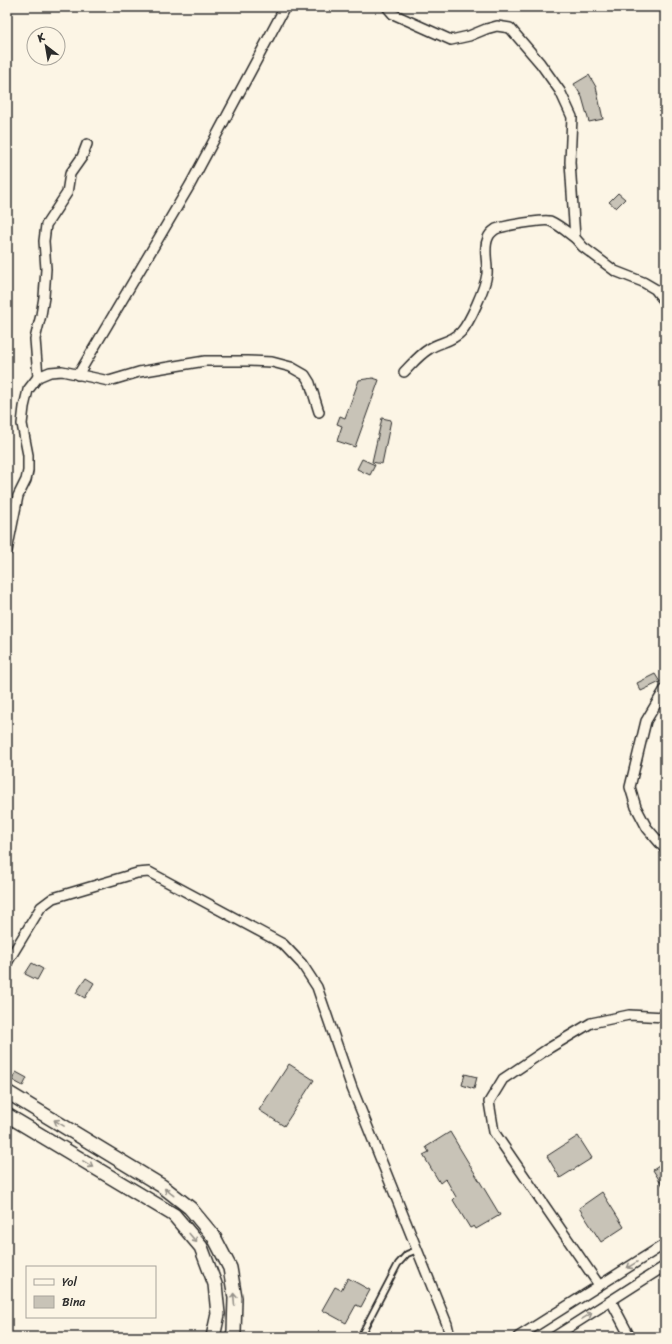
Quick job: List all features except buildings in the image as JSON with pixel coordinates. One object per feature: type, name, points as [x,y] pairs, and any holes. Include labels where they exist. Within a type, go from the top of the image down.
[{"type":"street","points":[[78,375],[190,185],[285,7]]},
{"type":"street","points":[[386,7],[393,14],[450,40],[497,26],[510,28],[540,63],[560,91],[572,117],[570,162],[575,238]]},
{"type":"street","points":[[38,377],[35,339],[42,315],[44,297],[46,269],[44,242],[46,225],[67,193],[70,174],[82,157],[87,144]]},
{"type":"street","points":[[404,372],[427,350],[437,344],[452,340],[461,332],[474,310],[484,286],[487,274],[486,255],[488,238],[496,229],[549,221],[562,228],[575,238],[583,247],[615,271],[643,282],[654,289],[665,302]]},
{"type":"street","points":[[7,551],[18,496],[26,480],[28,472],[28,455],[22,424],[24,407],[28,390],[38,377],[50,372],[62,372],[109,381],[139,372],[204,361],[272,362],[291,367],[305,375],[310,383],[319,412]]},
{"type":"street","points":[[665,689],[646,721],[630,787],[636,807],[647,828],[665,849]]},
{"type":"street","points":[[7,963],[41,907],[53,898],[136,872],[149,872],[283,944],[302,964],[317,987],[352,1088],[447,1324],[450,1337]]},
{"type":"street","points":[[600,1285],[494,1132],[489,1102],[504,1079],[546,1050],[591,1023],[629,1015],[665,1017]]},
{"type":"street","points":[[7,1092],[162,1186],[190,1208],[214,1237],[230,1268],[235,1298],[234,1332],[232,1337]]},
{"type":"street","points":[[7,1115],[174,1215],[201,1247],[215,1284],[218,1314],[213,1337]]},
{"type":"street","points":[[518,1337],[665,1244]]},
{"type":"street","points":[[554,1337],[665,1266]]},
{"type":"street","points":[[611,1301],[630,1337]]},
{"type":"street","points":[[447,1324],[457,1337]]},
{"type":"lane","points":[[360,1337],[398,1264],[407,1254],[417,1250]]}]
